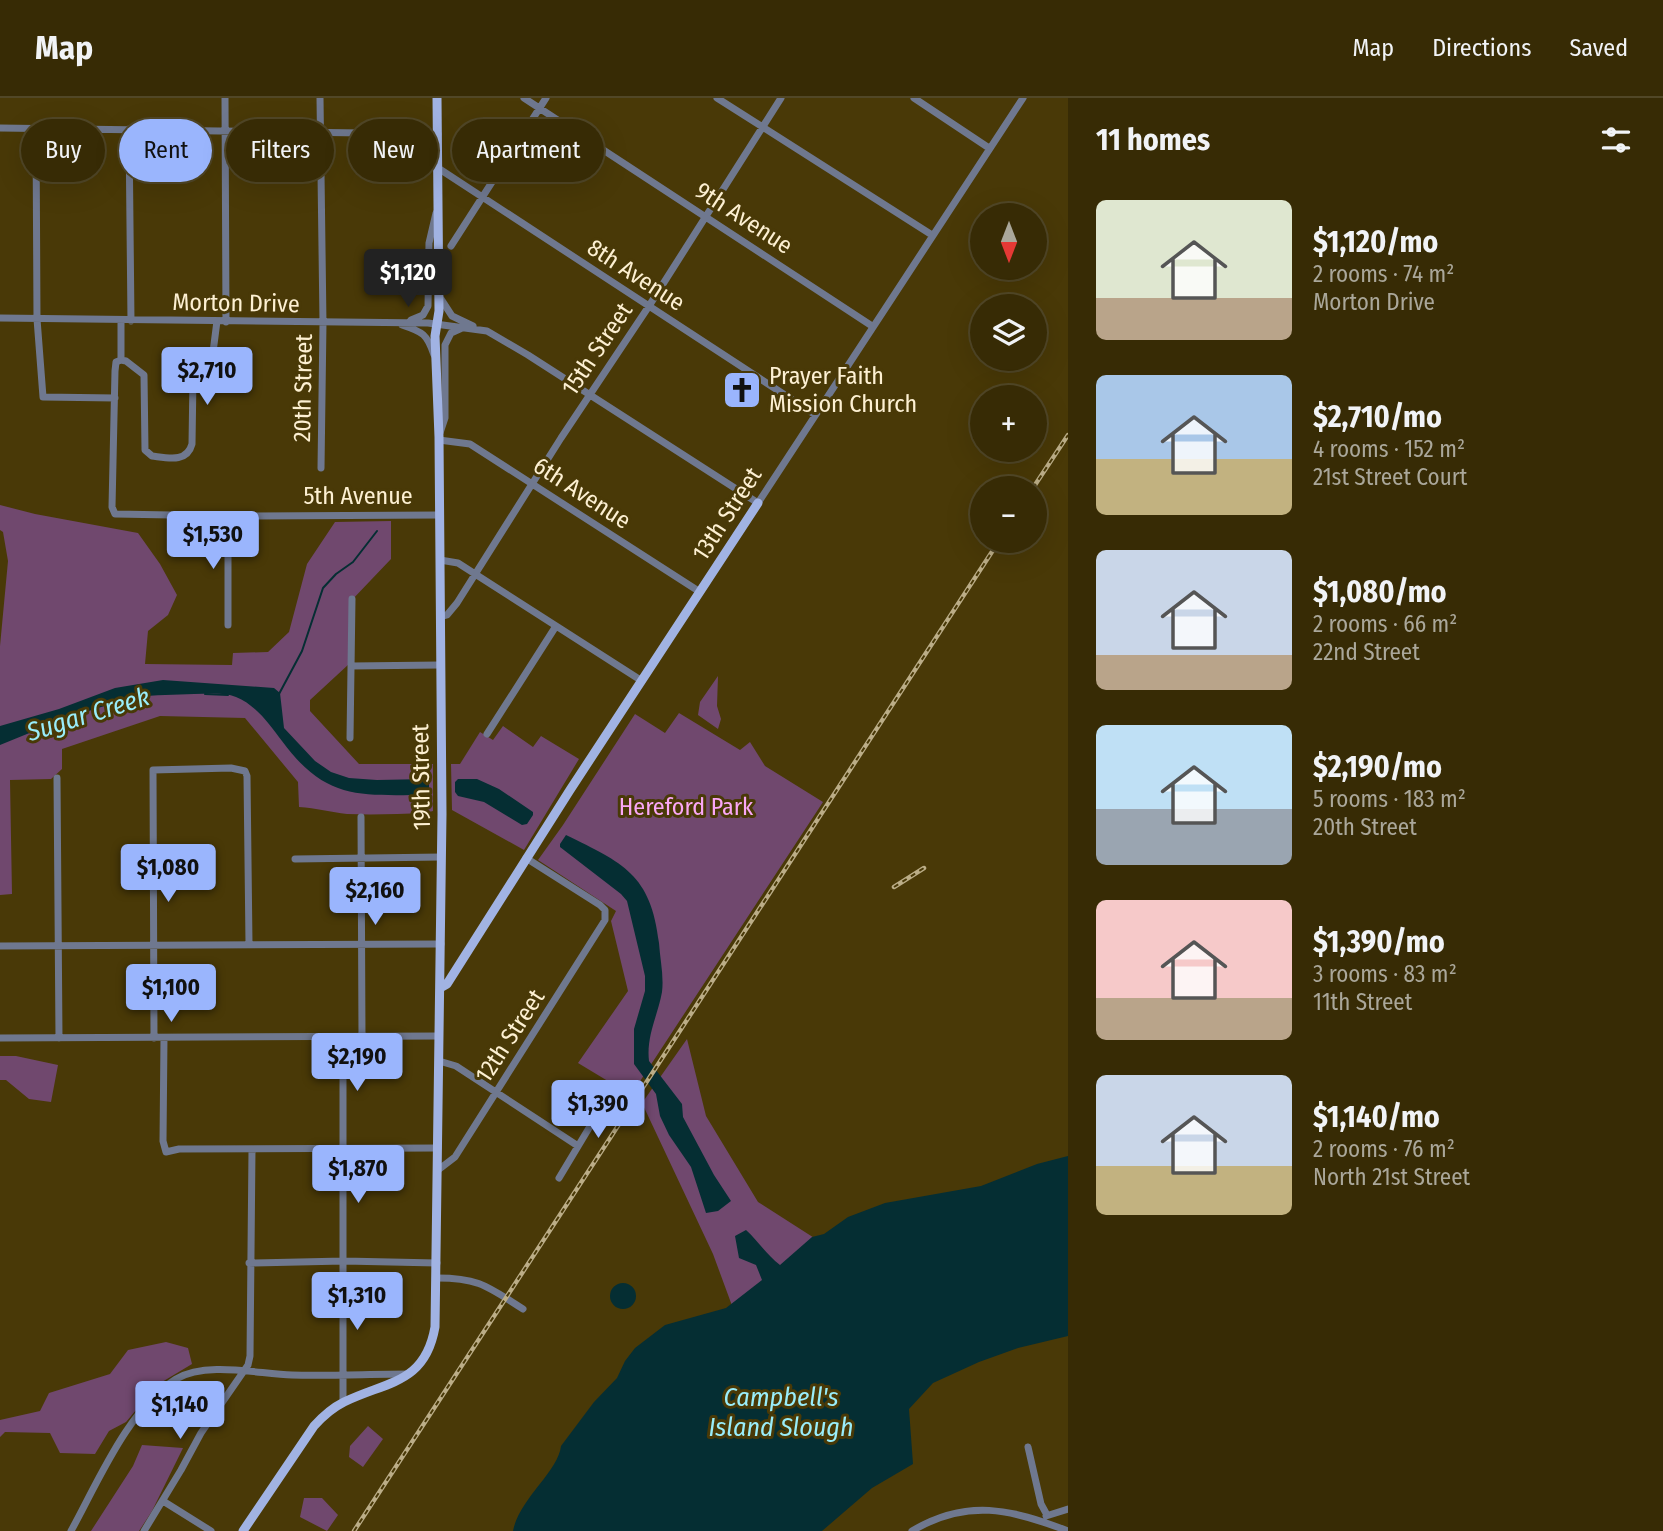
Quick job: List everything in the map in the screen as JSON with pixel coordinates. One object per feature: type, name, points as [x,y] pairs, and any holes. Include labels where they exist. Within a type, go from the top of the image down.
[{"type":"main road","name":"19th Street","points":[[437,98],[438,119]]},
{"type":"main road","name":"19th Street","points":[[243,1531],[309,1432],[325,1415],[343,1403],[390,1385],[410,1374],[424,1360],[432,1341],[437,1278],[441,857],[439,439],[436,360],[439,291],[438,182]]},
{"type":"main road","name":"13th Street","points":[[440,988],[447,984],[465,952],[758,503]]},
{"type":"main road","points":[[440,959],[456,958],[465,952]]},
{"type":"street","points":[[212,132],[226,132],[225,98]]},
{"type":"street","name":"20th Street","points":[[320,98],[321,119]]},
{"type":"street","name":"9th Avenue","points":[[524,98],[872,326]]},
{"type":"street","points":[[451,246],[547,98]]},
{"type":"street","points":[[718,98],[932,235]]},
{"type":"street","name":"15th Street","points":[[440,617],[450,612],[781,98]]},
{"type":"street","points":[[914,98],[989,149]]},
{"type":"street","name":"13th Street","points":[[758,503],[1023,98]]},
{"type":"street","points":[[0,128],[21,128]]},
{"type":"street","name":"8th Avenue","points":[[438,168],[814,414]]},
{"type":"street","points":[[36,182],[37,319],[43,397],[115,398],[116,362],[126,361],[144,375],[145,450],[152,456],[183,458],[192,448],[193,378],[212,360],[217,321]]},
{"type":"street","points":[[130,182],[131,321]]},
{"type":"street","points":[[226,182],[226,321]]},
{"type":"street","name":"20th Street","points":[[321,468],[322,182]]},
{"type":"street","points":[[400,323],[423,315],[428,306],[429,243],[438,205]]},
{"type":"street","points":[[439,291],[442,303],[452,316],[487,331]]},
{"type":"street","name":"Morton Drive","points":[[0,318],[400,323],[468,327],[487,331],[758,503]]},
{"type":"street","points":[[121,320],[121,360]]},
{"type":"street","points":[[400,323],[424,334],[436,360]]},
{"type":"street","points":[[439,439],[445,418],[446,342],[454,331],[468,327]]},
{"type":"street","name":"5th Avenue","points":[[115,398],[112,508],[116,514],[439,515]]},
{"type":"street","name":"6th Avenue","points":[[439,439],[470,444],[700,592]]},
{"type":"street","points":[[228,516],[228,625]]},
{"type":"street","points":[[440,560],[458,563],[642,681]]},
{"type":"street","points":[[350,738],[352,599]]},
{"type":"street","points":[[487,734],[556,626]]},
{"type":"street","points":[[351,666],[440,664]]},
{"type":"street","points":[[154,1038],[153,770],[232,768],[245,771],[249,944]]},
{"type":"street","points":[[57,778],[59,1038]]},
{"type":"street","points":[[361,817],[362,1037]]},
{"type":"street","points":[[295,859],[441,857]]},
{"type":"street","name":"12th Street","points":[[438,1170],[455,1157],[602,927],[606,916],[600,905],[526,858]]},
{"type":"street","points":[[0,946],[440,944]]},
{"type":"street","points":[[0,1038],[439,1036]]},
{"type":"street","points":[[164,1038],[163,1141],[166,1152],[179,1149],[438,1148]]},
{"type":"street","points":[[343,1038],[343,1403]]},
{"type":"street","points":[[439,1061],[456,1066],[578,1146]]},
{"type":"street","points":[[559,1178],[617,1086]]},
{"type":"street","points":[[144,1531],[201,1433],[244,1371],[250,1356],[252,1149]]},
{"type":"street","points":[[249,1263],[437,1263]]},
{"type":"street","points":[[437,1278],[480,1282],[523,1308]]},
{"type":"street","points":[[71,1531],[127,1431],[157,1395],[178,1378],[192,1372],[217,1370],[294,1375],[410,1374]]},
{"type":"street","points":[[1028,1447],[1046,1523]]},
{"type":"street","points":[[163,1501],[211,1531]]},
{"type":"street","points":[[1046,1523],[1068,1508]]},
{"type":"street","points":[[912,1531],[946,1515],[982,1509],[1009,1512],[1068,1531]]},
{"type":"green space","points":[[0,505],[138,533],[160,564],[177,595],[168,615],[148,631],[145,664],[232,665],[233,653],[268,652],[289,632],[307,564],[335,522],[391,521],[391,559],[350,602],[349,664],[310,700],[310,711],[359,764],[433,764],[433,811],[347,814],[299,807],[298,782],[245,718],[160,716],[62,749],[62,769],[51,779],[10,780],[12,894],[0,895],[0,646],[8,561],[3,532],[0,530]]},
{"type":"green space","points":[[718,676],[717,706],[721,719],[718,729],[698,715],[700,702]]},
{"type":"green space","name":"Hereford Park","points":[[679,713],[740,750],[750,742],[765,766],[823,802],[631,1095],[578,1063],[628,991],[611,921],[616,911],[538,860],[635,714],[665,733]]},
{"type":"green space","points":[[503,726],[533,747],[541,736],[579,759],[524,850],[452,810],[451,764],[460,764],[480,732],[493,740]]},
{"type":"green space","points":[[687,1039],[706,1116],[758,1202],[833,1250],[734,1311],[713,1254],[642,1103]]},
{"type":"green space","points":[[0,1056],[16,1056],[58,1065],[51,1102],[29,1099],[6,1080],[0,1080]]},
{"type":"green space","points":[[166,1342],[188,1348],[192,1364],[157,1385],[126,1422],[109,1431],[95,1454],[60,1453],[50,1433],[5,1432],[0,1437],[0,1420],[40,1411],[49,1393],[110,1374],[128,1350]]},
{"type":"green space","points":[[368,1426],[383,1439],[363,1467],[349,1457],[350,1446]]},
{"type":"green space","points":[[142,1445],[183,1448],[152,1511],[139,1531],[91,1531],[133,1466]]},
{"type":"green space","points":[[304,1498],[322,1498],[338,1515],[327,1531],[300,1517]]},
{"type":"water","name":"Sugar Creek","points":[[163,680],[274,688],[280,693],[284,728],[315,761],[331,772],[349,778],[427,779],[429,793],[363,794],[330,784],[298,761],[256,710],[226,694],[150,696],[118,702],[0,745],[0,726],[59,709],[115,688]]},
{"type":"water","points":[[458,779],[477,779],[499,789],[533,812],[533,815],[527,824],[522,825],[484,802],[458,796],[455,782]]},
{"type":"water","points":[[566,835],[618,863],[641,886],[649,901],[655,920],[663,980],[649,1043],[649,1061],[682,1104],[683,1117],[731,1201],[718,1211],[706,1213],[691,1167],[669,1135],[660,1116],[656,1094],[634,1064],[634,1029],[645,991],[645,976],[627,901],[560,847]]},
{"type":"water","name":"Campbell's Island Slough","points":[[1068,1156],[1068,1336],[1018,1348],[933,1383],[909,1409],[913,1464],[872,1488],[822,1531],[513,1531],[523,1508],[553,1466],[561,1446],[594,1402],[617,1378],[635,1348],[665,1325],[726,1308],[762,1280],[756,1265],[739,1258],[735,1236],[746,1230],[780,1265],[812,1237],[824,1234],[848,1217],[885,1203],[981,1186],[1037,1164]]},
{"type":"water","points":[[623,1283],[632,1287],[636,1296],[632,1305],[623,1309],[614,1305],[610,1296],[614,1287]]},
{"type":"waterway","points":[[279,694],[302,651],[323,588],[353,562],[377,531]]},
{"type":"waterway","name":"Sugar Creek","points":[[205,694],[228,695]]},
{"type":"railway","points":[[1041,476],[1068,435]]},
{"type":"railway","points":[[354,1531],[991,553]]},
{"type":"railway","points":[[894,887],[924,868]]},
{"type":"place","name":"Prayer Faith Mission Church","points":[[742,390]]}]
